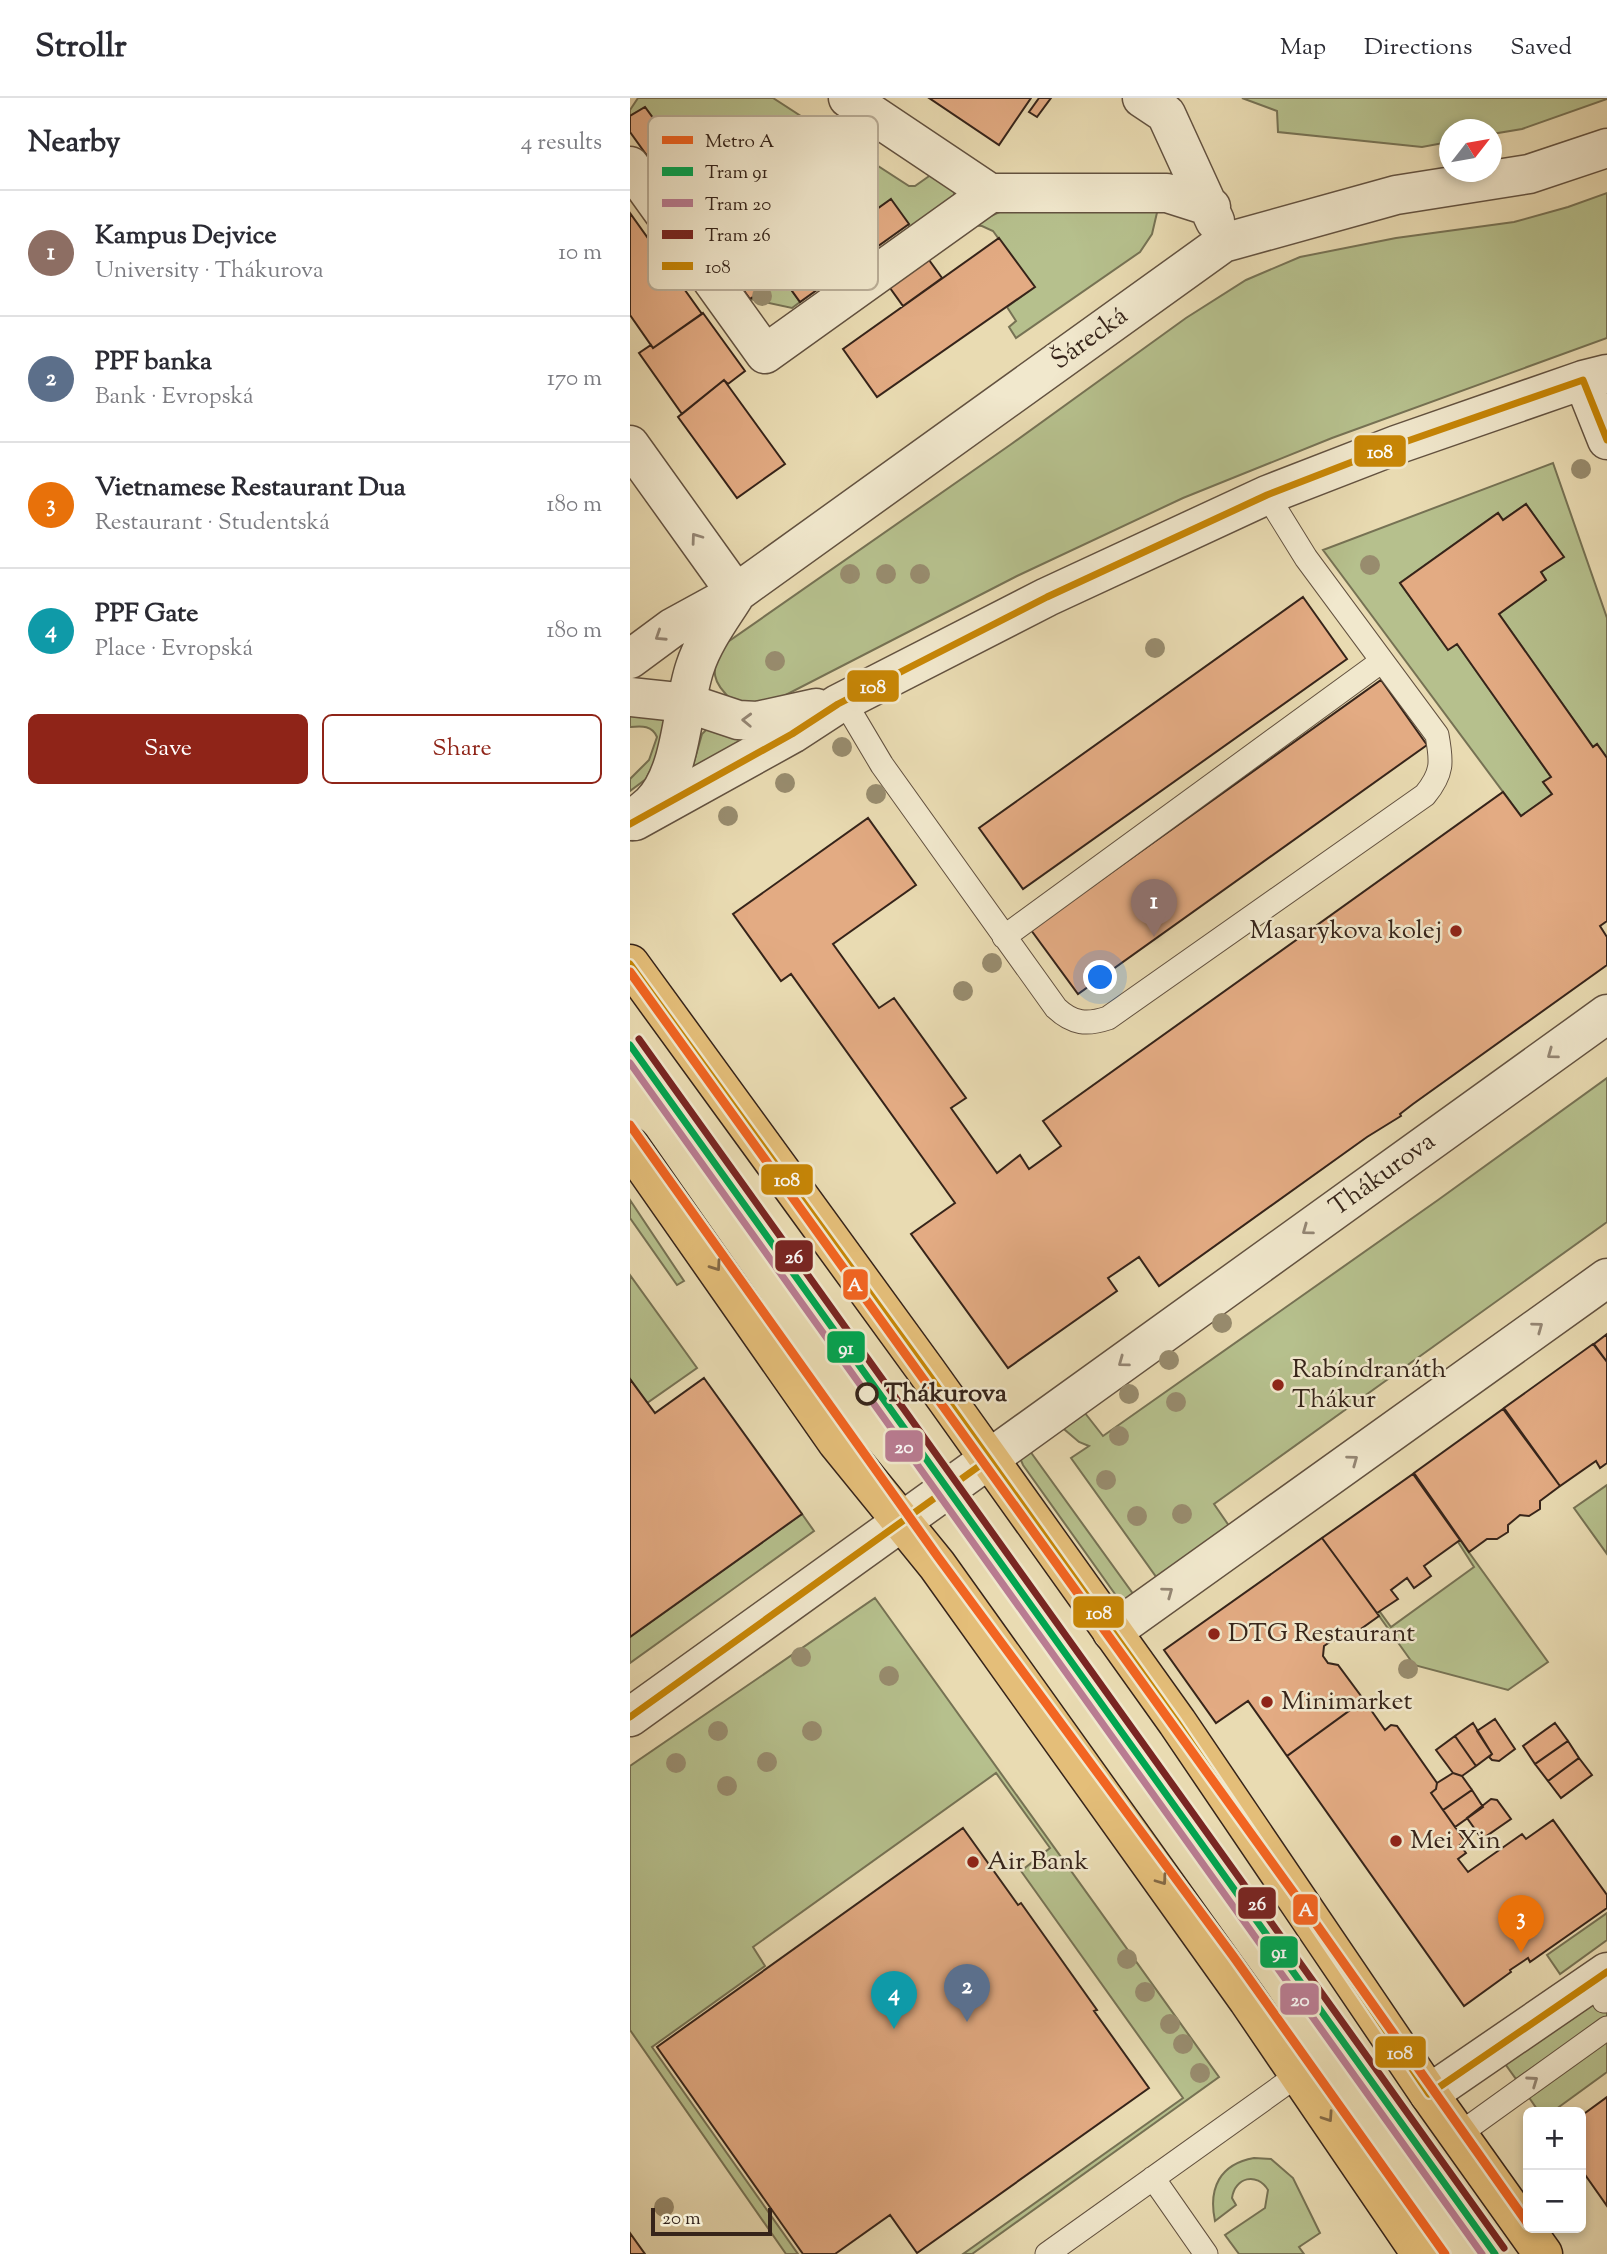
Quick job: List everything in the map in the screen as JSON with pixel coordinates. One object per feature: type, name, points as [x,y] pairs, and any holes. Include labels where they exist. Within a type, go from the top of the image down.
[{"type":"main road","points":[[630,964],[1177,1722],[1429,2094],[1543,2254]]},
{"type":"main road","points":[[630,1146],[837,1441],[945,1576],[1299,2074],[1421,2254]]},
{"type":"street","points":[[848,98],[875,116]]},
{"type":"street","points":[[1142,98],[1166,114],[1211,207],[1223,243]]},
{"type":"street","points":[[878,118],[990,193],[1167,192],[1211,207]]},
{"type":"street","name":"Šárecká","points":[[630,659],[673,628],[736,593],[1223,243],[1396,195],[1529,174],[1607,148]]},
{"type":"street","points":[[630,166],[648,191]]},
{"type":"street","points":[[878,273],[990,193]]},
{"type":"street","points":[[719,290],[765,354],[854,290]]},
{"type":"street","points":[[630,822],[792,734],[841,702],[1047,597],[1267,495],[1395,445],[1595,377],[1607,440]]},
{"type":"street","points":[[630,445],[736,593],[695,665],[680,741],[670,772],[653,802],[630,822]]},
{"type":"street","points":[[630,697],[687,703],[738,720],[757,721],[841,702]]},
{"type":"street","name":"Thákurova","points":[[630,1717],[1607,1014]]},
{"type":"street","points":[[1112,1632],[1607,1278]]},
{"type":"street","points":[[1429,2094],[1606,1991]]},
{"type":"lane","points":[[841,702],[882,765],[1056,1008],[1069,1020],[1091,1024],[1108,1018],[1425,795],[1438,779],[1440,755],[1437,735],[1306,558],[1267,495]]},
{"type":"lane","points":[[1004,937],[1381,661]]},
{"type":"lane","points":[[1458,2135],[1607,2028]]},
{"type":"lane","points":[[1047,2254],[1299,2074]]},
{"type":"lane","points":[[1153,2178],[1206,2254]]},
{"type":"green space","points":[[638,98],[773,98],[801,116],[652,116],[645,107],[630,116],[630,110]]},
{"type":"green space","points":[[1242,98],[1607,98],[1522,129],[1502,132],[1502,119],[1439,119],[1439,144],[1422,147],[1278,132],[1277,111]]},
{"type":"green space","points":[[878,166],[909,186],[915,186],[942,167],[955,183],[953,207],[915,235],[891,200],[878,209]]},
{"type":"green space","points":[[1607,193],[1607,338],[1332,438],[1183,498],[1017,576],[772,702],[763,704],[733,701],[720,688],[715,669],[722,646],[1010,445],[1186,318],[1246,280],[1300,257],[1396,238],[1514,222]]},
{"type":"green space","points":[[1159,204],[1152,234],[1140,252],[1016,338],[1009,327],[1016,321],[1007,307],[1034,287],[993,231],[970,225],[1011,207]]},
{"type":"green space","points":[[762,290],[791,290],[800,302],[792,308],[750,299]]},
{"type":"green space","points":[[1553,463],[1607,618],[1607,758],[1597,744],[1593,747],[1499,614],[1546,580],[1541,572],[1563,557],[1526,504],[1503,520],[1498,513],[1400,583],[1448,650],[1457,644],[1551,777],[1543,782],[1552,794],[1521,816],[1323,550]]},
{"type":"green space","points":[[630,714],[649,714],[668,722],[671,730],[646,779],[630,791],[630,779],[649,760],[657,737],[649,728],[630,727]]},
{"type":"green space","points":[[707,729],[749,737],[692,769],[702,734]]},
{"type":"green space","points":[[1607,1078],[1607,1222],[1214,1504],[1234,1533],[1162,1585],[1071,1458],[1089,1446],[1079,1442],[1058,1424],[1081,1408],[1103,1436]]},
{"type":"green space","points":[[630,1200],[684,1281],[677,1285],[630,1218]]},
{"type":"green space","points":[[630,1275],[697,1368],[647,1403],[630,1379]]},
{"type":"green space","points":[[1027,1447],[1139,1602],[1127,1604],[1120,1601],[1023,1465],[1020,1458]]},
{"type":"green space","points":[[1607,1485],[1607,1554],[1574,1508]]},
{"type":"green space","points":[[802,1514],[814,1531],[630,1663],[630,1637]]},
{"type":"green space","points":[[1460,1540],[1548,1662],[1508,1690],[1414,1665],[1377,1613],[1380,1612],[1391,1627],[1474,1567],[1458,1542]]},
{"type":"green space","points":[[875,1598],[1219,2077],[972,2254],[963,2254],[1183,2098],[1021,1871],[1050,1848],[996,1773],[753,1947],[765,1966],[652,2047],[798,2254],[786,2254],[630,2030],[630,1766]]},
{"type":"green space","points":[[1607,1913],[1607,1940],[1560,1974],[1547,1955]]},
{"type":"green space","points":[[1595,1992],[1607,2011],[1607,2016],[1516,2079],[1503,2061]]},
{"type":"green space","points":[[1607,2039],[1607,2072],[1559,2107],[1536,2107],[1528,2096]]},
{"type":"green space","points":[[1254,2158],[1271,2159],[1293,2178],[1320,2233],[1299,2247],[1304,2254],[1239,2254],[1225,2235],[1265,2208],[1268,2190],[1253,2179],[1247,2179],[1237,2185],[1232,2198],[1236,2205],[1215,2221],[1213,2198],[1219,2179],[1233,2166]]},
{"type":"building","points":[[929,98],[1031,98],[999,145]]},
{"type":"building","points":[[1039,98],[1051,98],[1037,117],[1029,112]]},
{"type":"building","points":[[645,107],[652,116],[648,116],[648,157],[630,132],[630,116]]},
{"type":"building","points":[[891,199],[909,224],[878,246],[878,208]]},
{"type":"building","points":[[630,213],[648,238],[648,290],[685,290],[702,314],[653,348],[630,315]]},
{"type":"building","points":[[999,238],[1035,287],[877,397],[843,349]]},
{"type":"building","points":[[924,253],[942,278],[903,306],[885,281]]},
{"type":"building","points":[[744,290],[762,290],[750,299]]},
{"type":"building","points":[[791,290],[817,290],[800,302]]},
{"type":"building","points":[[703,313],[745,371],[728,384],[724,380],[682,414],[639,353],[651,345],[653,348]]},
{"type":"building","points":[[724,380],[785,464],[737,498],[678,417]]},
{"type":"building","name":"Masarykova kolej","points":[[1526,504],[1564,557],[1541,572],[1546,580],[1499,614],[1593,747],[1597,744],[1607,758],[1607,921],[1600,926],[1607,937],[1607,965],[1413,1104],[1400,1114],[1401,1116],[1367,1137],[1159,1286],[1139,1257],[1108,1278],[1117,1291],[1008,1368],[911,1234],[955,1203],[791,974],[781,981],[733,914],[868,818],[916,885],[833,944],[879,1008],[894,998],[966,1098],[951,1108],[997,1173],[1020,1155],[1029,1169],[1061,1146],[1043,1121],[1503,792],[1521,816],[1552,794],[1543,782],[1551,777],[1457,644],[1448,650],[1400,583],[1498,513],[1503,520]]},
{"type":"building","points":[[1303,597],[1347,659],[1023,889],[979,828]]},
{"type":"building","points":[[1381,680],[1427,745],[1078,994],[1031,930]]},
{"type":"building","points":[[1607,1334],[1607,1362],[1594,1344]]},
{"type":"building","points":[[1593,1344],[1607,1362],[1607,1463],[1600,1468],[1596,1461],[1560,1486],[1504,1408]]},
{"type":"building","points":[[704,1378],[802,1514],[630,1637],[630,1379],[655,1413]]},
{"type":"building","points":[[1503,1409],[1560,1486],[1540,1501],[1540,1509],[1529,1516],[1520,1515],[1508,1525],[1508,1532],[1497,1539],[1487,1539],[1469,1552],[1414,1473]]},
{"type":"building","points":[[1413,1474],[1460,1540],[1424,1566],[1431,1576],[1414,1588],[1407,1578],[1391,1590],[1398,1599],[1377,1613],[1322,1538]]},
{"type":"building","points":[[1322,1538],[1379,1616],[1344,1641],[1333,1640],[1324,1646],[1323,1656],[1328,1663],[1338,1665],[1364,1700],[1287,1756],[1248,1701],[1216,1723],[1164,1650]]},
{"type":"building","points":[[1364,1700],[1385,1730],[1391,1725],[1397,1726],[1437,1783],[1436,1789],[1431,1793],[1465,1841],[1460,1845],[1466,1853],[1458,1859],[1468,1872],[1522,1834],[1526,1839],[1553,1820],[1607,1895],[1607,1908],[1530,1962],[1528,1958],[1510,1970],[1511,1972],[1464,2006],[1287,1756]]},
{"type":"building","points":[[1495,1719],[1515,1749],[1499,1761],[1489,1757],[1492,1754],[1477,1731]]},
{"type":"building","points":[[1473,1723],[1492,1754],[1476,1766],[1455,1736]]},
{"type":"building","points":[[1555,1723],[1568,1741],[1535,1764],[1523,1746]]},
{"type":"building","points":[[1455,1736],[1476,1766],[1462,1776],[1453,1773],[1436,1750]]},
{"type":"building","points":[[1568,1741],[1579,1758],[1548,1781],[1535,1764]]},
{"type":"building","points":[[1579,1758],[1592,1775],[1561,1798],[1548,1781]]},
{"type":"building","points":[[1453,1773],[1462,1776],[1472,1790],[1443,1810],[1431,1793],[1436,1789],[1437,1783]]},
{"type":"building","points":[[1472,1790],[1483,1807],[1455,1827],[1443,1810]]},
{"type":"building","points":[[1491,1799],[1497,1800],[1511,1819],[1482,1839],[1467,1818]]},
{"type":"building","points":[[963,1828],[1018,1905],[1021,1903],[1149,2088],[917,2253],[890,2215],[835,2254],[803,2254],[657,2047]]},
{"type":"building","points":[[1607,2097],[1607,2206],[1586,2176],[1586,2112]]},
{"type":"building","points":[[630,2233],[645,2254],[630,2254]]},
{"type":"metro line","name":"A","points":[[630,972],[1314,1921],[1523,2217]]},
{"type":"metro line","name":"A","points":[[630,1125],[938,1557],[1233,1956],[1445,2254]]},
{"type":"tram line","name":"26","points":[[639,1039],[1504,2248]]},
{"type":"tram line","name":"91","points":[[630,1045],[1495,2254]]},
{"type":"tram line","name":"20","points":[[630,1063],[1482,2254]]},
{"type":"transit line","name":"108","points":[[630,824],[792,734],[838,704],[1047,597],[1267,495],[1396,445],[1583,380],[1607,440]]},
{"type":"transit line","name":"108","points":[[630,964],[1177,1722],[1429,2094],[1607,1972]]},
{"type":"transit line","name":"108","points":[[630,1717],[989,1459]]},
{"type":"place","name":"Masarykova kolej","points":[[1456,931]]},
{"type":"place","name":"Kampus Dejvice","points":[[1154,937]]},
{"type":"place","name":"Rabíndranáth Thákur","points":[[1278,1385]]},
{"type":"place","name":"Thákurova","points":[[867,1394]]},
{"type":"place","name":"DTG Restaurant","points":[[1214,1634]]},
{"type":"place","name":"Minimarket","points":[[1267,1702]]},
{"type":"place","name":"Mei Xin","points":[[1396,1841]]},
{"type":"place","name":"Air Bank","points":[[973,1862]]},
{"type":"place","name":"Vietnamese Restaurant Dua","points":[[1521,1953]]},
{"type":"place","name":"PPF banka","points":[[967,2022]]},
{"type":"place","name":"PPF Gate","points":[[894,2029]]}]
